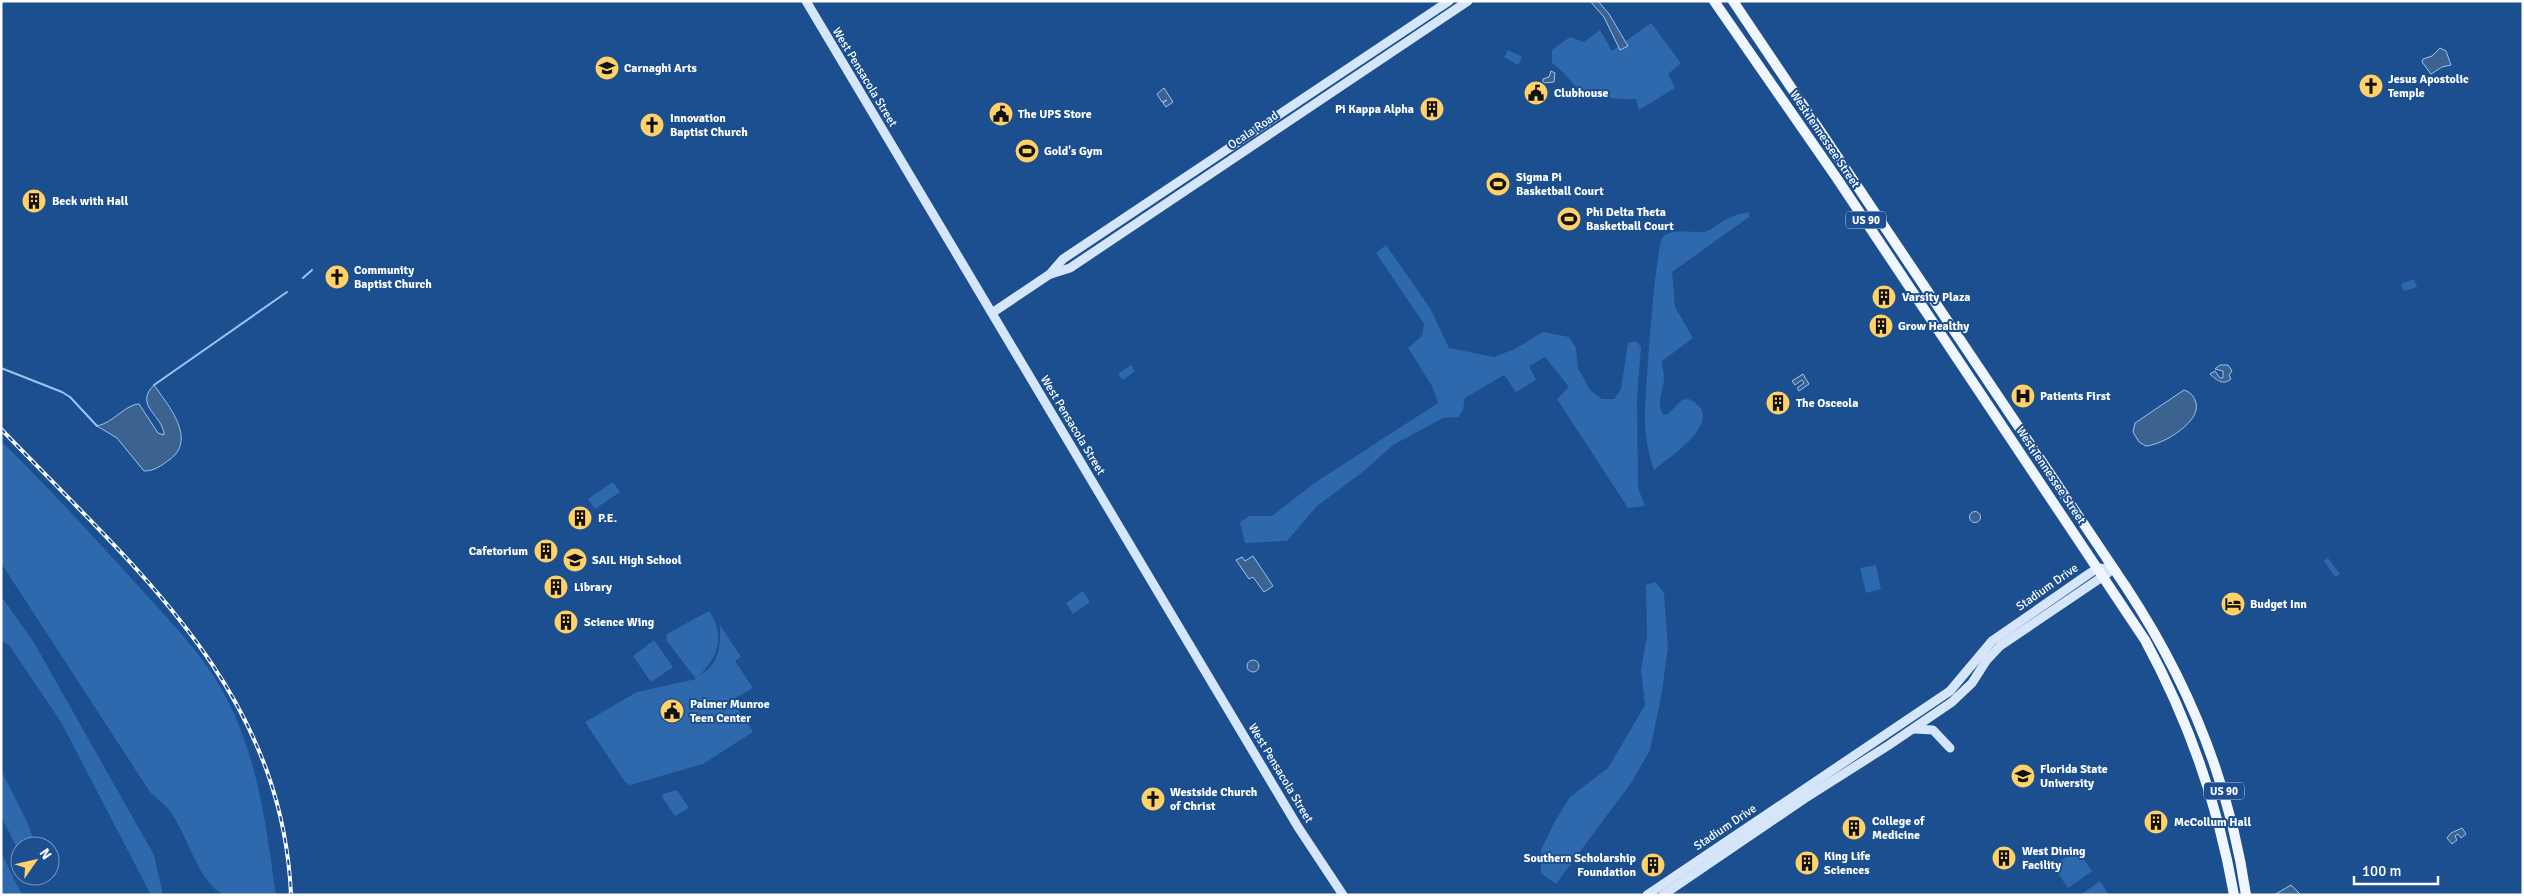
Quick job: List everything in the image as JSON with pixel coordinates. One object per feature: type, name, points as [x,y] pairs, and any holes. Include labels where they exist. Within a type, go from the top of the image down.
[{"type":"main road","name":"West Pensacola Street","points":[[806,1],[1320,861],[1343,895]]},
{"type":"main road","name":"Ocala Road","points":[[992,313],[1050,274],[1063,259],[1449,1]]},
{"type":"main road","name":"Ocala Road","points":[[1050,274],[1070,268],[1468,1]]},
{"type":"main road","name":"West Tennessee Street","points":[[1733,1],[2114,569],[2160,642],[2200,723],[2229,811],[2246,895]]},
{"type":"main road","name":"West Tennessee Street","points":[[1717,2],[2101,572],[2152,654],[2193,740],[2220,828],[2234,895]]},
{"type":"main road","points":[[1745,45],[1757,36]]},
{"type":"main road","name":"Stadium Drive","points":[[1647,895],[1950,691],[1992,641],[2101,572],[2114,569]]},
{"type":"main road","name":"Stadium Drive","points":[[1663,895],[1804,798],[1912,730],[1965,690],[1986,661],[2000,646],[2101,572]]},
{"type":"main road","points":[[1912,730],[1924,728],[1933,730],[1950,748]]},
{"type":"main road","name":"West Pensacola Street","points":[[1320,861],[1335,895]]},
{"type":"shaded area","points":[[1590,1],[1598,1],[1609,14],[1628,46],[1620,50],[1604,17]]},
{"type":"shaded area","points":[[1651,23],[1681,63],[1668,74],[1675,88],[1639,110],[1636,99],[1599,96],[1581,91],[1552,63],[1552,50],[1570,37],[1584,42],[1600,30],[1612,51]]},
{"type":"shaded area","points":[[2440,48],[2446,51],[2451,65],[2442,67],[2431,74],[2422,62],[2423,59],[2432,56]]},
{"type":"shaded area","points":[[1508,50],[1522,57],[1518,65],[1504,57]]},
{"type":"shaded area","points":[[1551,71],[1555,73],[1554,82],[1543,83],[1543,79],[1549,77]]},
{"type":"shaded area","points":[[1164,88],[1173,102],[1166,107],[1163,103],[1167,100],[1162,102],[1157,94]]},
{"type":"shaded area","points":[[1749,212],[1749,217],[1672,272],[1675,307],[1693,338],[1662,361],[1664,383],[1660,407],[1664,415],[1668,414],[1682,400],[1689,399],[1700,407],[1703,417],[1700,427],[1692,437],[1654,470],[1646,438],[1645,405],[1654,293],[1660,246],[1663,237],[1677,232],[1704,232],[1724,220]]},
{"type":"shaded area","points":[[1386,245],[1430,308],[1449,348],[1494,357],[1515,349],[1543,332],[1569,337],[1576,348],[1578,368],[1590,390],[1602,399],[1614,399],[1621,389],[1628,343],[1636,341],[1641,347],[1637,399],[1638,488],[1645,506],[1628,508],[1557,399],[1569,387],[1545,357],[1529,366],[1536,380],[1516,392],[1504,375],[1465,398],[1463,410],[1458,417],[1443,418],[1393,445],[1364,471],[1317,506],[1287,541],[1245,543],[1240,522],[1249,516],[1272,516],[1313,484],[1438,403],[1432,386],[1408,348],[1422,336],[1424,324],[1376,253]]},
{"type":"shaded area","points":[[2414,279],[2417,287],[2404,291],[2401,284]]},
{"type":"shaded area","points":[[1131,365],[1135,371],[1123,380],[1118,374]]},
{"type":"shaded area","points":[[2220,365],[2228,365],[2232,371],[2229,375],[2231,379],[2228,381],[2222,382],[2210,374],[2215,371],[2220,378],[2223,378],[2223,371],[2215,369]]},
{"type":"shaded area","points":[[1803,374],[1809,384],[1799,391],[1797,388],[1804,383],[1802,380],[1795,385],[1792,381]]},
{"type":"shaded area","points":[[154,385],[178,422],[181,443],[177,452],[169,460],[154,469],[144,471],[117,438],[97,426],[129,407],[139,404],[158,433],[164,435],[163,428],[148,405],[148,392]]},
{"type":"shaded area","points":[[2184,390],[2190,393],[2195,400],[2196,408],[2194,415],[2188,423],[2172,436],[2153,445],[2146,446],[2139,442],[2133,432],[2135,423]]},
{"type":"shaded area","points":[[1,441],[71,513],[174,625],[216,679],[236,717],[253,766],[264,818],[276,895],[225,895],[216,890],[208,881],[201,871],[178,823],[165,805],[150,792],[1,563]]},
{"type":"shaded area","points":[[613,482],[620,492],[595,509],[588,499]]},
{"type":"shaded area","points":[[1973,512],[1977,512],[1980,517],[1979,521],[1973,522],[1970,519],[1970,515]]},
{"type":"shaded area","points":[[1253,556],[1273,586],[1264,592],[1253,577],[1249,579],[1236,560],[1242,557],[1245,561]]},
{"type":"shaded area","points":[[2328,558],[2340,574],[2335,577],[2324,561]]},
{"type":"shaded area","points":[[1876,565],[1881,589],[1866,593],[1860,568]]},
{"type":"shaded area","points":[[1655,582],[1664,593],[1668,648],[1661,697],[1650,750],[1631,783],[1556,884],[1541,873],[1541,850],[1555,821],[1570,797],[1608,768],[1645,705],[1641,670],[1647,636],[1646,585]]},
{"type":"shaded area","points":[[1083,591],[1090,602],[1073,614],[1066,603]]},
{"type":"shaded area","points":[[1,596],[33,641],[154,855],[163,895],[151,895],[61,722],[9,645],[1,641]]},
{"type":"shaded area","name":"Palmer Munroe Teen Center","points":[[709,611],[717,628],[717,646],[711,662],[698,676],[710,667],[717,655],[720,625],[741,657],[735,661],[753,688],[732,700],[753,732],[703,764],[630,785],[625,782],[585,722],[637,692],[696,679],[666,640],[667,634]]},
{"type":"shaded area","points":[[654,640],[673,667],[651,682],[633,656]]},
{"type":"shaded area","points":[[1251,660],[1255,660],[1259,666],[1255,672],[1251,672],[1247,668],[1247,664]]},
{"type":"shaded area","points":[[1,770],[29,826],[32,836],[11,836],[1,816]]},
{"type":"shaded area","points":[[677,790],[689,808],[675,816],[662,797],[663,794]]},
{"type":"shaded area","points":[[2462,828],[2466,834],[2461,838],[2458,834],[2455,836],[2457,840],[2452,844],[2447,838],[2451,833]]},
{"type":"shaded area","points":[[2077,850],[2092,871],[2068,888],[2053,866]]},
{"type":"shaded area","points":[[1,852],[10,870],[10,886],[18,886],[22,895],[1,895]]},
{"type":"shaded area","points":[[2100,881],[2109,895],[2080,895]]},
{"type":"shaded area","points":[[2291,885],[2301,895],[2274,895]]},
{"type":"waterway","points":[[303,278],[312,270]]},
{"type":"waterway","points":[[154,385],[287,292]]},
{"type":"waterway","points":[[1,368],[62,392],[70,397],[97,426]]},
{"type":"railway","points":[[1,429],[101,531],[148,583],[192,636],[230,693],[260,754],[281,821],[291,895]]},
{"type":"place","name":"Carnaghi Arts","points":[[607,68]]},
{"type":"place","name":"Jesus Apostolic Temple","points":[[2371,86]]},
{"type":"place","name":"Clubhouse","points":[[1536,93]]},
{"type":"place","name":"Pi Kappa Alpha","points":[[1432,109]]},
{"type":"place","name":"The UPS Store","points":[[1001,114]]},
{"type":"place","name":"Innovation Baptist Church","points":[[652,125]]},
{"type":"place","name":"Gold's Gym","points":[[1027,151]]},
{"type":"place","name":"Sigma Pi Basketball Court","points":[[1498,184]]},
{"type":"place","name":"Beck with Hall","points":[[34,201]]},
{"type":"place","name":"Phi Delta Theta Basketball Court","points":[[1569,219]]},
{"type":"place","name":"Community Baptist Church","points":[[337,277]]},
{"type":"place","name":"Varsity Plaza","points":[[1884,297]]},
{"type":"place","name":"Grow Healthy","points":[[1881,326]]},
{"type":"place","name":"Patients First","points":[[2023,396]]},
{"type":"place","name":"The Osceola","points":[[1778,403]]},
{"type":"place","name":"P.E.","points":[[580,518]]},
{"type":"place","name":"Cafetorium","points":[[546,551]]},
{"type":"place","name":"SAIL High School","points":[[575,560]]},
{"type":"place","name":"Library","points":[[556,587]]},
{"type":"place","name":"Budget Inn","points":[[2233,604]]},
{"type":"place","name":"Science Wing","points":[[566,622]]},
{"type":"place","name":"Palmer Munroe Teen Center","points":[[672,711]]},
{"type":"place","name":"Florida State University","points":[[2023,776]]},
{"type":"place","name":"Westside Church of Christ","points":[[1153,799]]},
{"type":"place","name":"McCollum Hall","points":[[2156,822]]},
{"type":"place","name":"College of Medicine","points":[[1854,828]]},
{"type":"place","name":"West Dining Facility","points":[[2004,858]]},
{"type":"place","name":"King Life Sciences","points":[[1807,863]]},
{"type":"place","name":"Southern Scholarship Foundation","points":[[1653,865]]}]
